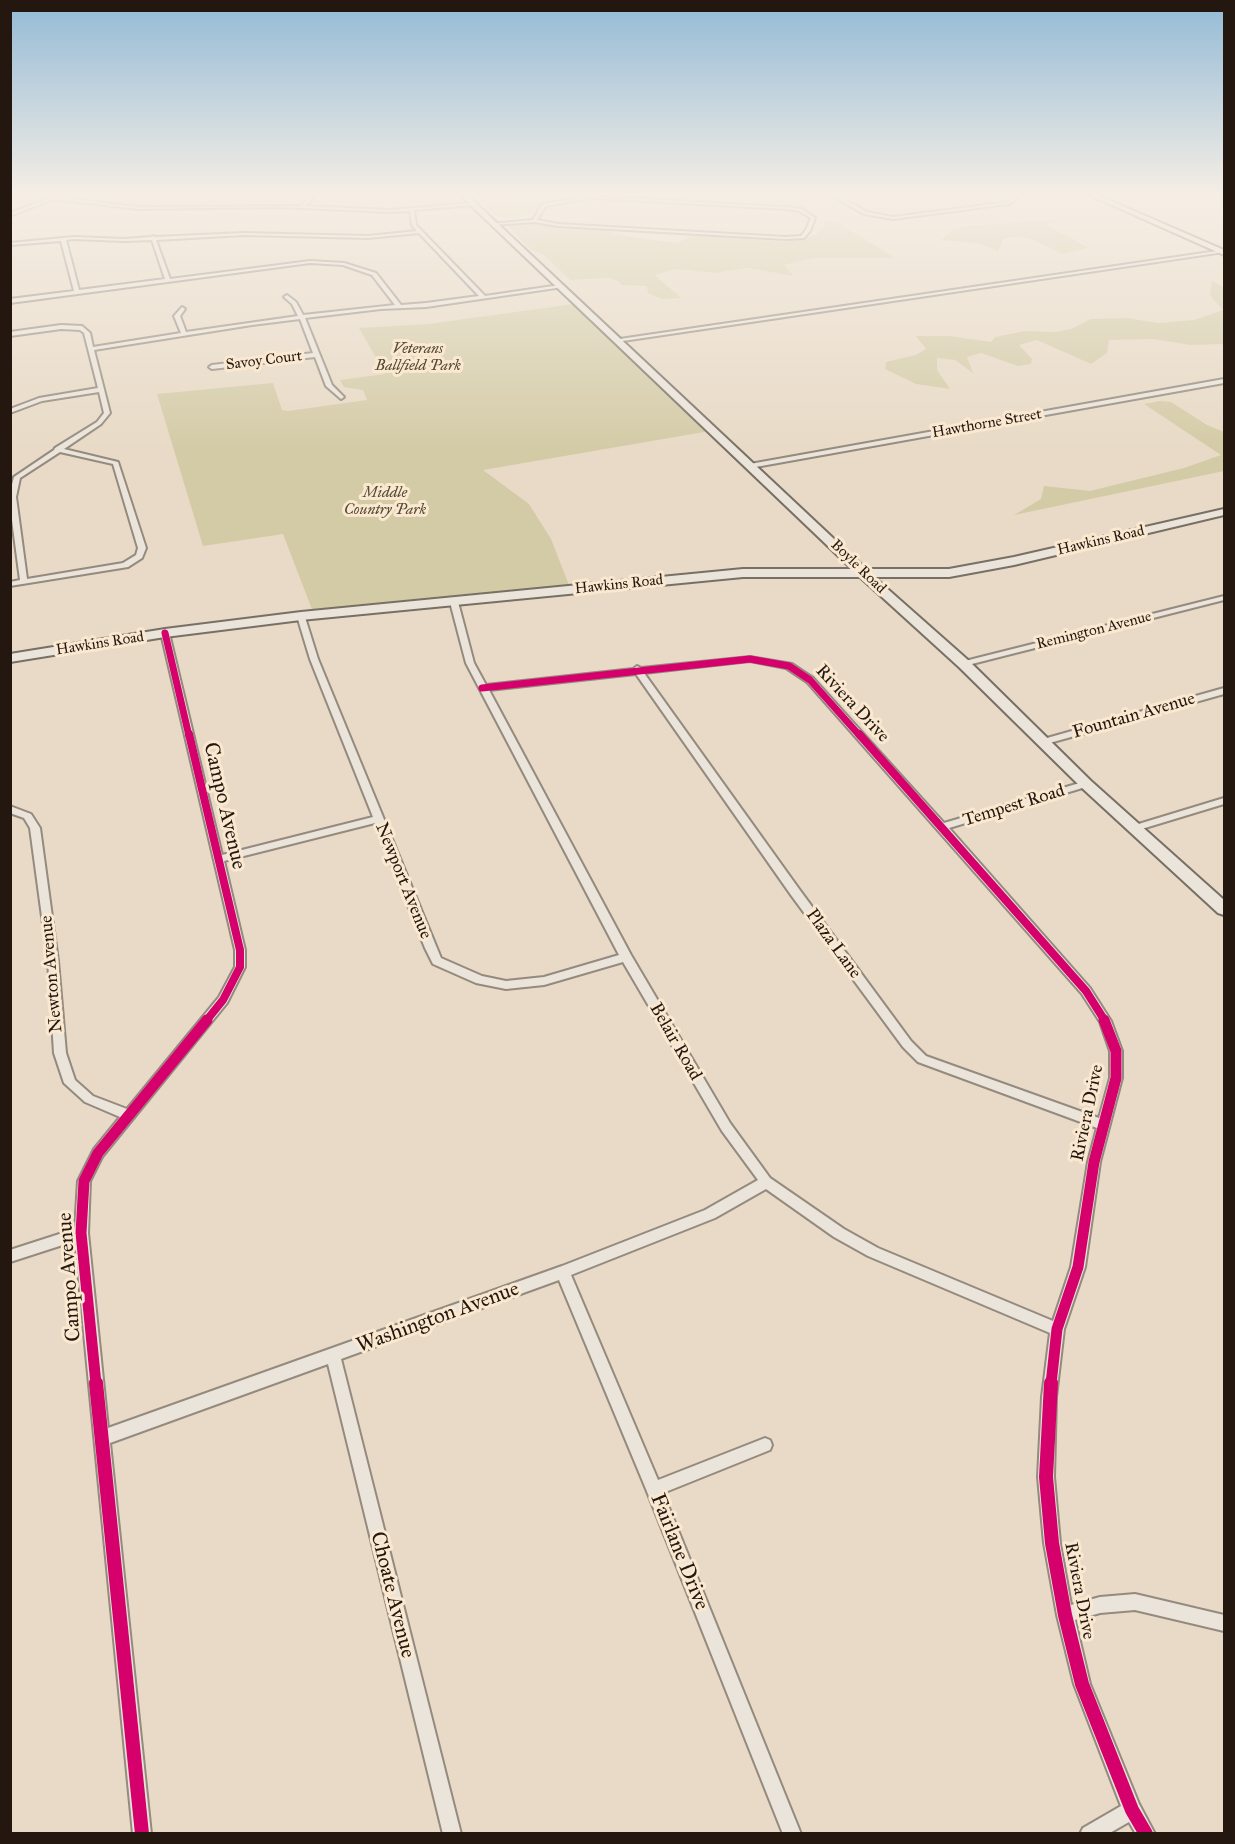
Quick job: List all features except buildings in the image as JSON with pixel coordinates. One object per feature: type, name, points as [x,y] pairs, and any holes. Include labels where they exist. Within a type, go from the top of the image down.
[{"type":"street","points":[[73,280],[76,293]]},
{"type":"street","points":[[10,301],[168,280]]},
{"type":"street","points":[[379,280],[399,306]]},
{"type":"street","points":[[467,280],[483,297]]},
{"type":"street","name":"Boyle Road","points":[[553,280],[862,572],[964,664],[1086,784],[1224,909]]},
{"type":"street","points":[[616,340],[1029,280]]},
{"type":"street","points":[[91,349],[145,341],[183,332],[560,287]]},
{"type":"street","points":[[287,297],[294,303],[302,318],[329,386],[341,397]]},
{"type":"street","points":[[182,309],[177,316],[183,332]]},
{"type":"street","points":[[10,334],[61,327],[81,328],[87,333],[106,413],[104,418],[17,477],[13,489],[24,582]]},
{"type":"street","name":"Savoy Court","points":[[212,367],[315,355]]},
{"type":"street","name":"Hawthorne Street","points":[[750,466],[1224,381]]},
{"type":"street","points":[[10,411],[21,405],[61,395],[99,390]]},
{"type":"street","points":[[10,403],[21,405]]},
{"type":"street","points":[[10,584],[125,566],[140,556],[142,548],[116,464],[57,449]]},
{"type":"street","name":"Hawkins Road","points":[[10,658],[165,633],[301,616],[743,573],[916,574],[971,570],[1224,512]]},
{"type":"street","points":[[816,572],[842,565],[846,556],[872,566],[916,574]]},
{"type":"street","points":[[889,596],[889,585],[895,579],[916,574]]},
{"type":"street","name":"Remington Avenue","points":[[964,664],[1224,598]]},
{"type":"street","name":"Belair Road","points":[[454,602],[470,663],[626,957],[726,1127],[766,1182],[839,1233],[873,1252],[1057,1329]]},
{"type":"street","name":"Newport Avenue","points":[[301,616],[314,659],[437,961],[480,980],[506,984],[544,981],[626,957]]},
{"type":"street","name":"Campo Avenue","points":[[142,1833],[81,1233],[84,1181],[98,1153],[223,1000],[240,968],[240,950],[165,633]]},
{"type":"street","name":"Riviera Drive","points":[[483,688],[750,658],[789,666],[810,680],[942,827],[1086,991],[1106,1021],[1116,1051],[1116,1078],[1094,1162],[1078,1267],[1057,1329],[1049,1396],[1046,1478],[1052,1543],[1065,1615],[1082,1684],[1132,1810],[1146,1833]]},
{"type":"street","name":"Plaza Lane","points":[[637,669],[795,892],[907,1044],[922,1059],[1103,1125]]},
{"type":"street","name":"Fountain Avenue","points":[[1042,742],[1224,691]]},
{"type":"street","name":"Tempest Road","points":[[942,827],[1086,784]]},
{"type":"street","points":[[1135,828],[1224,801]]},
{"type":"street","name":"Newton Avenue","points":[[10,808],[28,816],[35,828],[53,961],[60,1053],[70,1083],[89,1099],[129,1115]]},
{"type":"street","points":[[218,859],[379,819]]},
{"type":"street","name":"Washington Avenue","points":[[102,1438],[333,1357],[563,1272],[710,1214],[766,1182]]},
{"type":"street","points":[[10,1256],[81,1233]]},
{"type":"street","name":"Fairlane Drive","points":[[563,1272],[654,1489],[792,1833]]},
{"type":"street","name":"Choate Avenue","points":[[333,1357],[452,1833]]},
{"type":"street","points":[[654,1489],[765,1445]]},
{"type":"street","points":[[1065,1615],[1100,1605],[1135,1602],[1224,1623]]},
{"type":"street","points":[[1089,1833],[1132,1810]]},
{"type":"green space","points":[[615,280],[661,280],[681,298],[662,299],[648,293],[647,286],[622,285]]},
{"type":"green space","points":[[1212,281],[1224,287],[1224,344],[1191,345],[1153,339],[1109,340],[1107,353],[1091,364],[1037,340],[1019,345],[1032,359],[1031,364],[1018,366],[981,353],[967,357],[973,373],[955,360],[937,358],[937,370],[950,389],[916,384],[885,369],[886,362],[916,355],[926,349],[916,336],[949,336],[991,342],[995,337],[1025,331],[1056,332],[1071,329],[1091,319],[1127,318],[1158,323],[1194,320],[1223,310],[1210,295]]},
{"type":"green space","name":"Middle Country Park","points":[[574,304],[710,431],[483,470],[529,504],[551,539],[569,585],[313,612],[283,534],[203,546],[157,394],[273,383],[282,410],[367,400],[363,390],[344,387],[340,380],[385,374],[359,328],[428,324]]},
{"type":"green space","points":[[1160,401],[1171,402],[1207,425],[1224,432],[1224,471],[1014,515],[1041,499],[1044,486],[1090,491],[1184,468],[1221,455],[1144,404]]},
{"type":"cycle path","points":[[142,1834],[81,1233],[84,1181],[98,1153],[223,1000],[240,967],[240,950],[165,633]]},
{"type":"cycle path","points":[[482,688],[750,659],[789,666],[810,680],[942,827],[1086,991],[1105,1021],[1116,1051],[1116,1078],[1094,1162],[1078,1267],[1057,1329],[1049,1397],[1046,1477],[1052,1543],[1065,1615],[1082,1684],[1132,1810],[1146,1834]]},
{"type":"park label","name":"Veterans Ballfield Park","points":[[418,358]]}]
